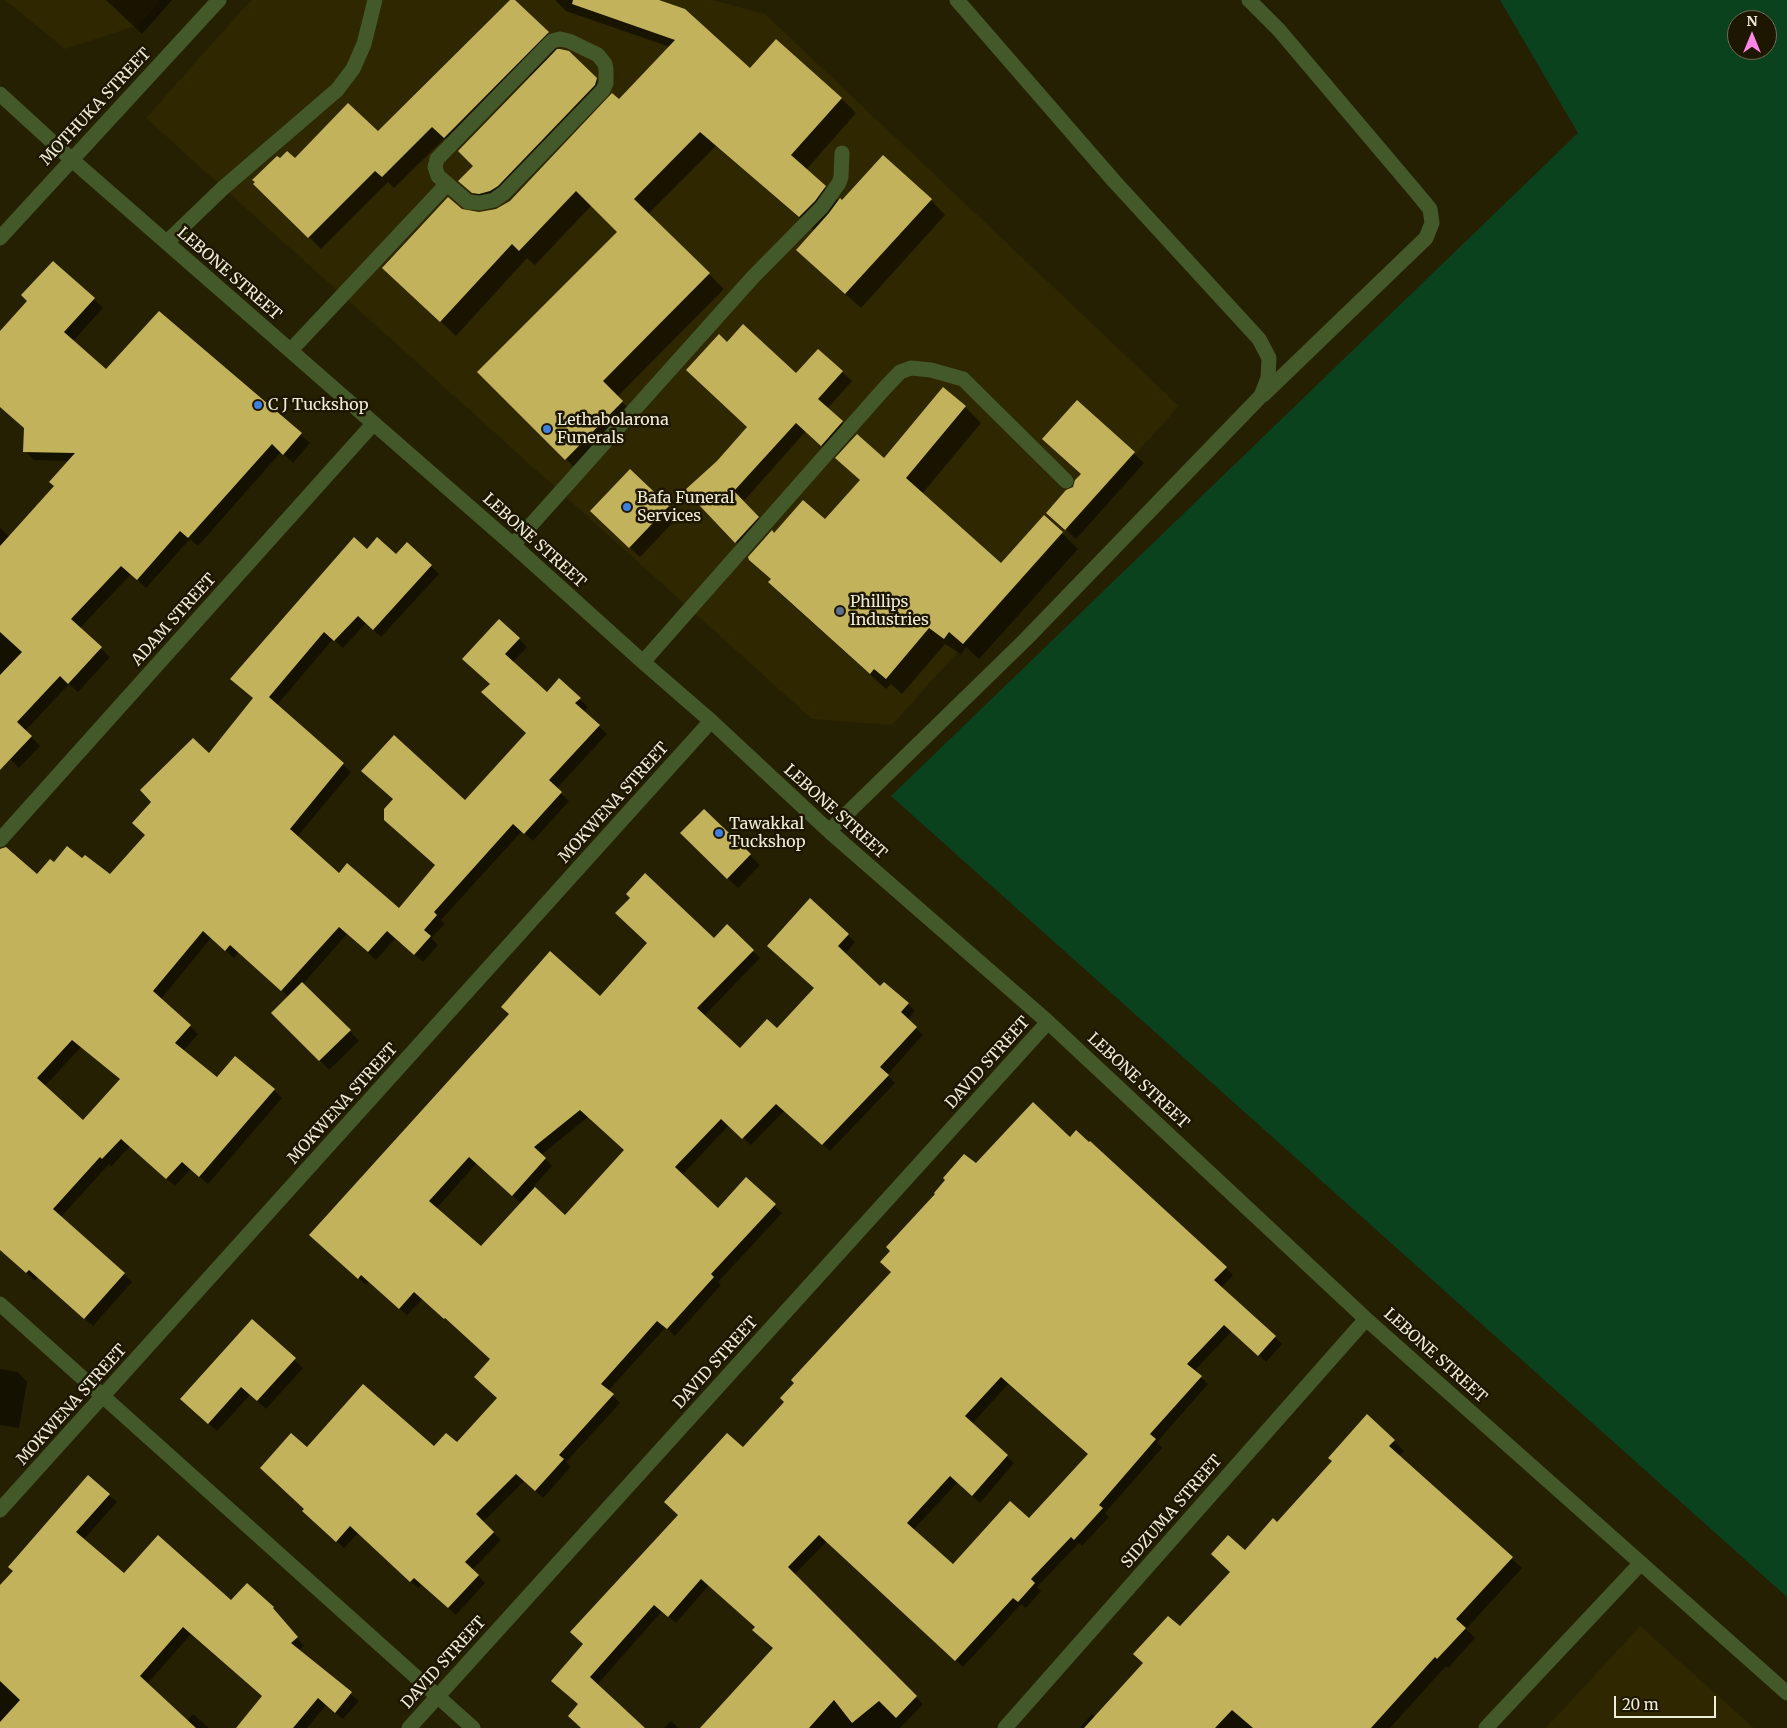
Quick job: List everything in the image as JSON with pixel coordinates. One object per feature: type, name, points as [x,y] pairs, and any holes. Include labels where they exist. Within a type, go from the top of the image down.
[{"type":"street","name":"MOTHUKA STREET","points":[[0,238],[219,0]]},
{"type":"street","points":[[166,242],[223,188],[337,90],[353,69],[364,44],[375,0]]},
{"type":"street","points":[[957,0],[1114,181],[1259,339],[1269,358],[1268,378],[1261,396]]},
{"type":"street","points":[[829,831],[1026,639],[1261,396],[1426,238],[1432,223],[1430,209],[1280,30],[1249,0]]},
{"type":"street","points":[[560,39],[569,41],[598,55],[605,64],[606,83],[603,90],[504,193],[494,200],[480,203],[468,202],[447,184],[438,176],[435,167],[437,159],[552,41],[560,39]]},
{"type":"street","name":"LEBONE STREET","points":[[0,94],[71,159],[513,545],[711,721],[829,831],[1048,1022],[1366,1318],[1787,1693]]},
{"type":"street","points":[[513,545],[753,277],[822,206],[841,177],[842,153]]},
{"type":"street","points":[[291,350],[447,184]]},
{"type":"street","points":[[643,662],[900,372],[911,368],[930,370],[963,379],[1066,481]]},
{"type":"street","name":"ADAM STREET","points":[[0,840],[373,424]]},
{"type":"street","name":"MOKWENA STREET","points":[[0,1510],[711,721]]},
{"type":"street","name":"DAVID STREET","points":[[409,1728],[1048,1022]]},
{"type":"street","points":[[0,1304],[473,1728]]},
{"type":"street","name":"SIDZUMA STREET","points":[[1004,1728],[1366,1318]]},
{"type":"street","points":[[1486,1728],[1641,1563]]},
{"type":"shaded area","points":[[5,0],[160,0],[139,25],[65,49]]},
{"type":"shaded area","points":[[251,0],[712,0],[765,14],[1179,406],[892,725],[812,719],[146,118]]},
{"type":"shaded area","points":[[1640,1626],[1754,1728],[1546,1728]]},
{"type":"green space","points":[[1500,0],[1787,0],[1787,1597],[891,796],[1578,133]]},
{"type":"building","points":[[510,0],[515,0],[549,32],[444,138],[432,127],[382,177],[375,171],[308,238],[253,184],[255,182],[252,180],[277,156],[280,158],[287,151],[295,158],[348,103],[378,131]]},
{"type":"building","points":[[573,0],[659,0],[685,9],[750,68],[776,39],[842,98],[791,155],[826,186],[815,201],[799,217],[700,132],[634,199],[710,273],[603,381],[623,401],[565,460],[477,372],[617,232],[576,191],[519,251],[512,244],[440,322],[382,268],[448,197],[462,209],[479,212],[496,209],[510,201],[612,93],[619,99],[675,40],[572,4]]},
{"type":"building","points":[[557,49],[569,51],[597,78],[595,85],[498,186],[490,191],[479,194],[472,193],[458,181],[473,166],[458,151]]},
{"type":"building","points":[[883,155],[932,199],[845,294],[796,250],[840,198],[842,200]]},
{"type":"building","points":[[53,261],[95,298],[64,332],[106,369],[159,311],[302,433],[283,455],[272,444],[188,538],[180,531],[137,580],[121,566],[71,619],[102,647],[68,684],[60,676],[17,722],[32,736],[0,770],[0,675],[22,652],[0,632],[0,546],[54,486],[49,482],[75,453],[23,452],[24,428],[0,407],[0,331],[27,301],[21,295]]},
{"type":"building","points":[[743,324],[796,373],[818,349],[843,371],[818,399],[843,421],[821,446],[796,423],[734,491],[759,517],[735,543],[685,490],[717,461],[747,427],[686,370],[719,334],[727,342]]},
{"type":"building","points":[[943,387],[966,406],[906,478],[1001,563],[1044,515],[1063,532],[963,644],[949,632],[944,639],[929,628],[886,679],[874,669],[870,674],[768,582],[771,579],[748,557],[772,530],[774,533],[803,500],[825,519],[860,480],[835,458],[857,434],[884,458]]},
{"type":"building","points":[[1077,400],[1135,452],[1065,530],[1046,513],[1066,490],[1073,487],[1075,480],[1081,474],[1042,439]]},
{"type":"building","points":[[630,469],[669,506],[629,548],[590,511]]},
{"type":"building","points":[[354,537],[367,549],[377,537],[396,554],[407,542],[432,565],[373,630],[358,616],[334,641],[324,632],[269,697],[344,763],[290,829],[339,873],[347,863],[399,908],[435,865],[384,820],[384,809],[393,799],[361,771],[394,735],[465,800],[526,733],[481,692],[490,684],[462,659],[499,619],[520,638],[505,654],[547,692],[559,678],[581,698],[575,703],[600,725],[549,780],[562,792],[524,834],[513,824],[434,912],[437,915],[424,930],[431,936],[414,955],[387,931],[368,952],[339,927],[281,991],[230,945],[225,951],[203,931],[153,991],[191,1025],[175,1043],[217,1077],[235,1056],[275,1089],[199,1177],[182,1162],[166,1179],[121,1139],[102,1159],[100,1157],[53,1209],[125,1273],[84,1319],[29,1270],[26,1273],[0,1250],[0,849],[6,847],[37,874],[50,859],[54,862],[67,846],[82,858],[85,855],[110,874],[145,835],[132,823],[151,802],[140,790],[193,738],[209,753],[253,698],[230,679]],"holes":[[[72,1040],[120,1079],[83,1120],[37,1078]]]},
{"type":"building","points":[[704,809],[751,854],[727,879],[680,833]]},
{"type":"building","points":[[645,873],[714,938],[727,924],[754,950],[697,1008],[740,1048],[767,1019],[777,1028],[814,988],[767,946],[810,898],[849,934],[838,946],[880,986],[884,982],[909,1003],[901,1012],[917,1027],[880,1067],[889,1075],[822,1145],[776,1104],[742,1139],[721,1119],[675,1167],[718,1208],[746,1177],[776,1204],[711,1274],[714,1277],[667,1329],[657,1321],[601,1384],[614,1394],[559,1455],[564,1459],[535,1491],[516,1474],[476,1514],[494,1532],[465,1562],[479,1575],[448,1608],[414,1578],[410,1582],[350,1526],[336,1542],[302,1511],[304,1509],[260,1468],[291,1433],[307,1447],[363,1384],[434,1446],[446,1433],[457,1442],[497,1398],[474,1377],[490,1359],[445,1318],[414,1292],[399,1309],[361,1275],[358,1279],[309,1235],[509,1014],[501,1007],[550,951],[600,996],[647,943],[615,913],[630,898],[626,894]],"holes":[[[580,1110],[624,1150],[565,1215],[535,1187],[481,1246],[429,1201],[469,1157],[512,1196],[546,1158],[534,1147]]]},
{"type":"building","points":[[302,982],[351,1030],[319,1061],[271,1013]]},
{"type":"building","points":[[1033,1102],[1070,1137],[1076,1130],[1090,1141],[1227,1267],[1214,1280],[1276,1336],[1258,1356],[1224,1325],[1187,1364],[1202,1376],[1150,1434],[1156,1439],[1099,1505],[1103,1508],[1074,1540],[1071,1537],[1031,1579],[1035,1583],[1018,1602],[1013,1598],[955,1661],[819,1535],[788,1567],[917,1696],[896,1718],[879,1701],[852,1723],[834,1700],[809,1728],[700,1728],[773,1648],[752,1630],[755,1627],[701,1579],[668,1617],[654,1605],[590,1677],[645,1728],[581,1728],[568,1716],[578,1704],[551,1681],[583,1644],[570,1632],[678,1515],[664,1502],[727,1433],[743,1447],[784,1402],[780,1398],[794,1383],[791,1380],[891,1272],[880,1262],[890,1251],[886,1247],[935,1194],[945,1180],[943,1178],[964,1154],[976,1163]],"holes":[[[1001,1377],[1088,1454],[1029,1518],[1010,1501],[953,1564],[907,1523],[950,1476],[972,1496],[1008,1455],[965,1416]]]},
{"type":"building","points":[[252,1319],[296,1358],[257,1401],[241,1387],[208,1424],[180,1399]]},
{"type":"building","points":[[1367,1414],[1395,1440],[1389,1446],[1513,1557],[1456,1619],[1466,1628],[1437,1659],[1435,1657],[1371,1728],[1253,1728],[1232,1710],[1215,1728],[1084,1728],[1143,1663],[1133,1654],[1168,1616],[1180,1626],[1230,1572],[1211,1554],[1228,1535],[1245,1550],[1273,1518],[1277,1522],[1332,1461],[1328,1458]]},
{"type":"building","points":[[88,1475],[110,1494],[76,1532],[124,1573],[158,1535],[231,1600],[247,1583],[274,1607],[298,1637],[291,1643],[352,1692],[335,1713],[318,1698],[293,1728],[236,1728],[262,1696],[183,1627],[140,1676],[196,1728],[0,1728],[0,1722],[20,1700],[0,1681],[0,1585],[13,1571],[8,1567]]},
{"type":"place","name":"C J Tuckshop","points":[[258,405]]},
{"type":"place","name":"Lethabolarona Funerals","points":[[547,429]]},
{"type":"place","name":"Bafa Funeral Services","points":[[627,507]]},
{"type":"place","name":"Phillips Industries","points":[[840,611]]},
{"type":"place","name":"Tawakkal Tuckshop","points":[[719,833]]}]
